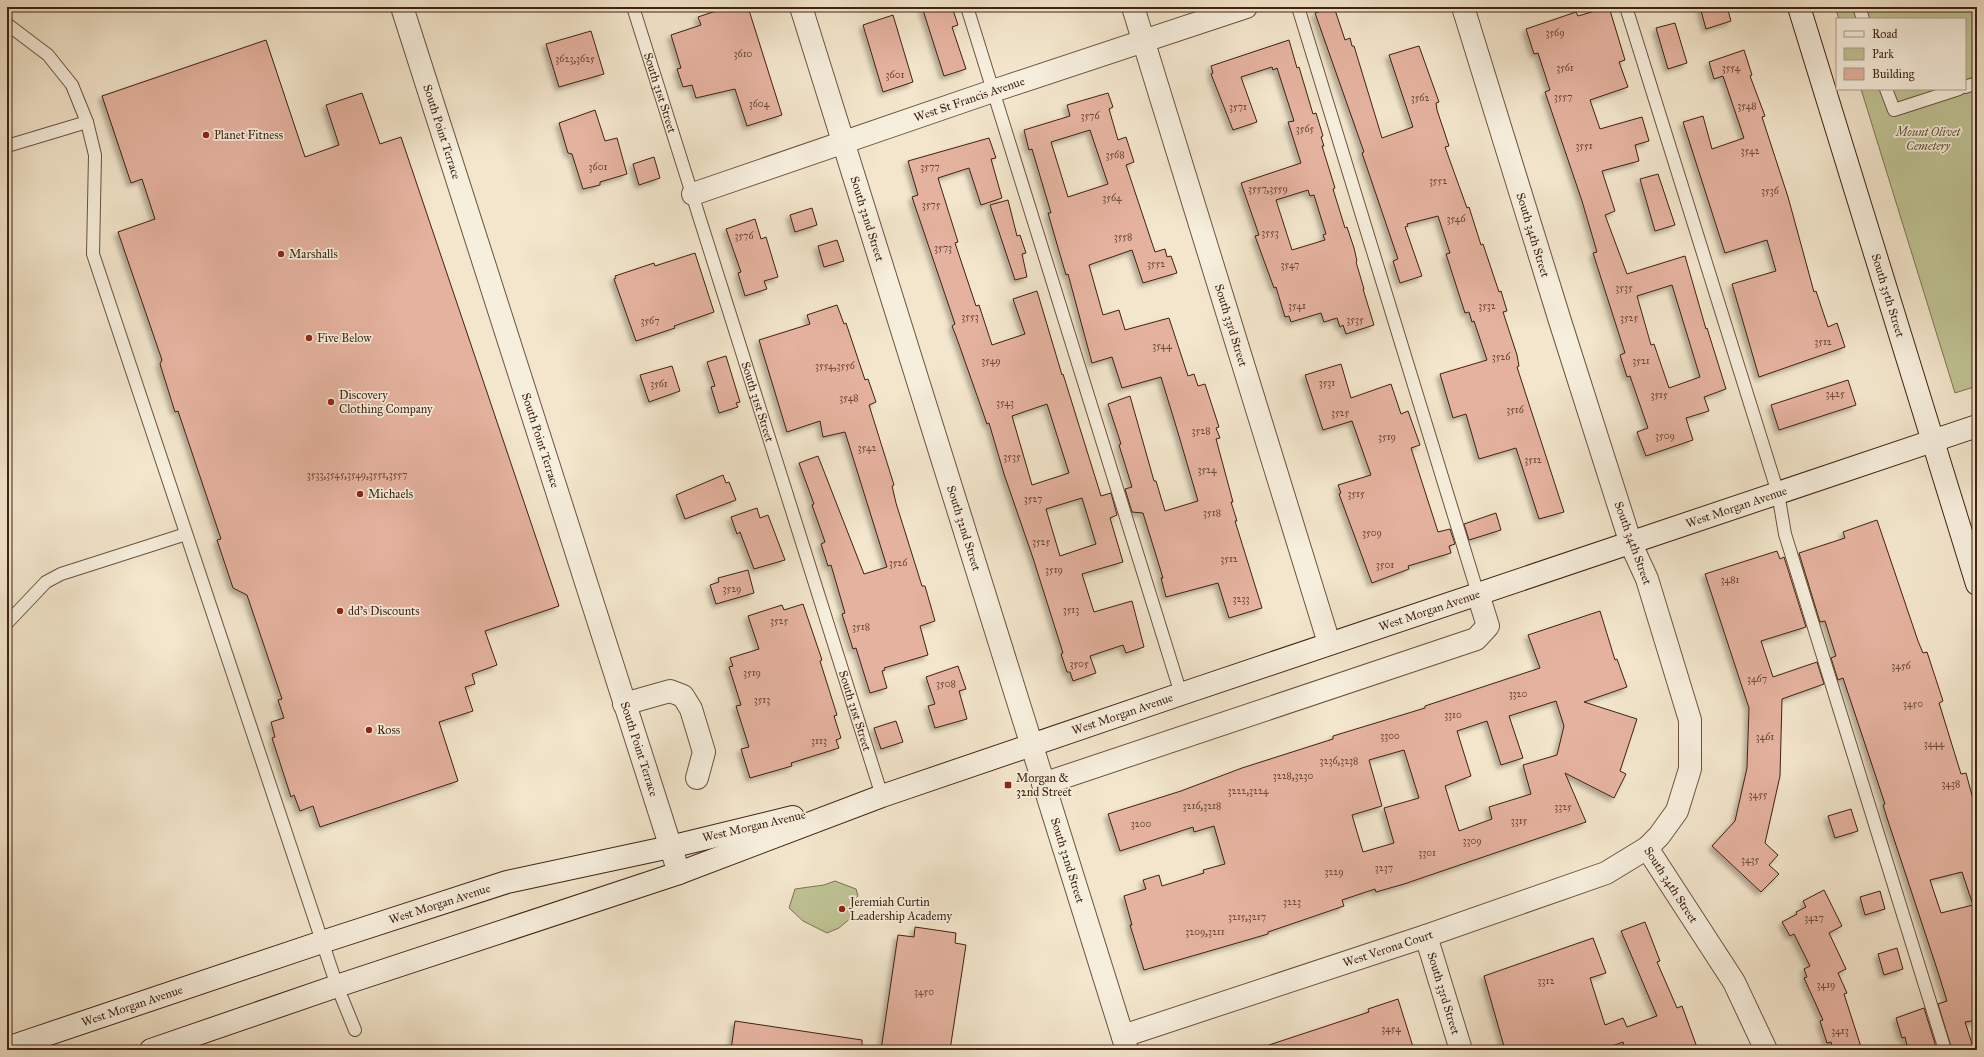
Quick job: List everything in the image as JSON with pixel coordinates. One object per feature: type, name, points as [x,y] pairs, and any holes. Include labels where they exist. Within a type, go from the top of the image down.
[{"type":"street","name":"South Point Terrace","points":[[402,7],[679,873]]},
{"type":"street","name":"South 32nd Street","points":[[801,7],[1125,1043]]},
{"type":"street","name":"South 33rd Street","points":[[1132,7],[1329,643]]},
{"type":"street","name":"West St Francis Avenue","points":[[693,194],[842,142],[1246,7]]},
{"type":"street","name":"South 34th Street","points":[[1463,7],[1631,544],[1647,579],[1690,720],[1690,769],[1678,811],[1659,836],[1647,848],[1734,982],[1766,1050]]},
{"type":"street","name":"South 35th Street","points":[[1799,7],[1977,584]]},
{"type":"street","name":"West Morgan Avenue","points":[[151,1050],[337,986],[679,873],[882,796],[1329,643],[1631,544],[1977,426]]},
{"type":"street","points":[[1044,784],[1476,639],[1488,626],[1478,594]]},
{"type":"street","points":[[624,704],[670,691],[683,696],[691,709],[704,752],[697,778]]},
{"type":"street","name":"West Morgan Avenue","points":[[7,1048],[322,942],[507,882],[670,847],[882,796]]},
{"type":"street","name":"West Verona Court","points":[[1125,1043],[1606,874],[1647,848]]},
{"type":"street","name":"South 33rd Street","points":[[1426,936],[1461,1050]]},
{"type":"lane","name":"South 31st Street","points":[[633,7],[882,796]]},
{"type":"lane","points":[[967,7],[1181,694]]},
{"type":"lane","points":[[1298,7],[1478,594]]},
{"type":"lane","points":[[1626,7],[1778,493],[1785,534],[1945,1050]]},
{"type":"lane","points":[[1859,7],[1863,18]]},
{"type":"lane","points":[[7,24],[48,54],[72,85],[87,122],[95,155],[92,254],[322,942],[337,986],[355,1030]]},
{"type":"lane","points":[[1966,87],[1977,83]]},
{"type":"lane","points":[[1886,90],[1894,110],[1956,90]]},
{"type":"lane","points":[[7,146],[87,122]]},
{"type":"lane","points":[[7,623],[46,582],[61,574],[186,534]]},
{"type":"green space","name":"Mount Olivet Cemetery","points":[[1835,7],[1977,7],[1977,386],[1955,393],[1861,90],[1966,90],[1966,18],[1839,18]]},
{"type":"green space","points":[[835,881],[856,889],[858,896],[851,905],[852,917],[839,928],[827,933],[803,921],[789,908],[795,889],[824,885]]},
{"type":"building","points":[[728,7],[748,7],[782,115],[747,126],[735,89],[696,98],[692,85],[683,87],[677,69],[681,68],[671,35],[701,25],[698,17]]},
{"type":"building","points":[[922,7],[952,7],[958,25],[952,27],[966,69],[944,76]]},
{"type":"building","points":[[1334,7],[1345,40],[1350,38],[1352,46],[1354,46],[1382,138],[1413,127],[1389,55],[1419,46],[1439,102],[1436,103],[1437,110],[1449,146],[1445,147],[1467,208],[1469,207],[1481,245],[1483,244],[1499,292],[1501,291],[1507,311],[1503,312],[1517,355],[1519,366],[1517,367],[1564,512],[1539,519],[1516,448],[1479,459],[1466,414],[1453,418],[1440,374],[1487,360],[1474,321],[1472,322],[1469,312],[1465,313],[1446,254],[1450,253],[1438,216],[1407,224],[1408,226],[1405,227],[1422,276],[1400,283],[1393,261],[1398,259],[1362,153],[1364,152],[1315,13]]},
{"type":"building","points":[[1609,7],[1625,60],[1619,62],[1628,87],[1590,100],[1600,129],[1642,117],[1649,141],[1635,145],[1639,161],[1602,171],[1615,211],[1605,215],[1627,274],[1685,256],[1706,329],[1707,328],[1726,389],[1704,397],[1709,411],[1686,418],[1693,440],[1646,456],[1637,432],[1648,428],[1630,376],[1627,377],[1620,355],[1625,353],[1593,253],[1597,252],[1582,201],[1545,92],[1550,90],[1538,53],[1534,54],[1526,29],[1576,12],[1578,16]],"holes":[[[1672,285],[1700,377],[1669,388],[1654,344],[1651,345],[1637,296]]]},
{"type":"building","points":[[1700,7],[1727,7],[1731,21],[1706,29]]},
{"type":"building","points":[[893,15],[913,82],[883,92],[863,25]]},
{"type":"building","points":[[1675,23],[1687,63],[1668,69],[1656,28]]},
{"type":"building","points":[[591,31],[604,74],[559,87],[546,44]]},
{"type":"building","points":[[266,40],[305,157],[339,145],[326,105],[362,93],[380,144],[401,137],[559,606],[485,631],[497,665],[472,674],[475,684],[465,687],[473,711],[439,722],[458,781],[320,827],[313,806],[300,811],[294,795],[291,797],[272,738],[275,737],[271,722],[284,718],[278,700],[282,699],[247,595],[233,588],[217,540],[221,539],[178,411],[175,412],[160,364],[162,360],[118,232],[155,219],[142,179],[131,183],[102,96]]},
{"type":"building","points":[[1289,40],[1313,114],[1316,113],[1323,136],[1321,137],[1324,146],[1322,146],[1335,188],[1333,189],[1345,228],[1347,227],[1354,248],[1363,289],[1374,325],[1346,334],[1343,325],[1340,327],[1337,318],[1324,322],[1321,313],[1291,322],[1289,316],[1285,317],[1276,287],[1274,288],[1255,236],[1259,235],[1241,183],[1301,163],[1288,122],[1294,121],[1277,68],[1273,70],[1272,67],[1241,77],[1257,122],[1233,130],[1211,74],[1213,73],[1211,66]],"holes":[[[1308,190],[1310,196],[1314,195],[1326,234],[1323,235],[1325,240],[1292,250],[1276,200]]]},
{"type":"building","points":[[1744,50],[1752,75],[1750,76],[1765,116],[1762,117],[1788,197],[1814,292],[1816,291],[1828,327],[1837,323],[1845,347],[1759,377],[1732,284],[1776,271],[1767,240],[1725,253],[1683,122],[1703,116],[1712,149],[1744,138],[1723,76],[1714,79],[1709,62]]},
{"type":"building","points":[[1108,93],[1113,107],[1109,109],[1118,140],[1126,137],[1134,162],[1126,165],[1155,252],[1165,249],[1167,257],[1171,256],[1177,273],[1143,283],[1132,250],[1089,265],[1103,315],[1119,310],[1125,330],[1169,318],[1188,376],[1194,374],[1198,386],[1205,384],[1219,427],[1216,428],[1220,438],[1216,439],[1233,502],[1231,502],[1237,521],[1235,521],[1262,608],[1229,618],[1218,583],[1166,597],[1161,578],[1163,578],[1143,513],[1132,512],[1125,489],[1132,487],[1119,445],[1121,444],[1108,404],[1130,396],[1154,481],[1156,481],[1165,511],[1198,501],[1161,377],[1122,388],[1112,357],[1092,363],[1068,274],[1066,275],[1048,213],[1051,213],[1032,149],[1029,150],[1024,130],[1070,116],[1067,105]],"holes":[[[1090,130],[1108,184],[1068,197],[1051,142]]]},
{"type":"building","points":[[595,110],[605,141],[617,138],[627,174],[600,182],[600,185],[583,189],[572,154],[568,153],[559,123]]},
{"type":"building","points":[[989,138],[996,158],[991,159],[1002,198],[981,205],[969,168],[938,178],[958,242],[955,243],[976,306],[979,305],[992,345],[1025,334],[1013,299],[1037,291],[1101,496],[1111,493],[1117,515],[1110,518],[1123,562],[1082,574],[1094,612],[1132,601],[1144,647],[1126,653],[1123,645],[1090,656],[1096,673],[1073,681],[1070,672],[1067,672],[1061,654],[1063,653],[1033,558],[1004,474],[989,423],[987,424],[952,326],[955,324],[912,197],[918,195],[908,161]],"holes":[[[1047,404],[1069,473],[1032,485],[1012,416]],[[1082,498],[1096,544],[1060,556],[1046,509]]]},
{"type":"building","points":[[654,157],[660,178],[639,185],[633,164]]},
{"type":"building","points":[[1658,174],[1675,225],[1655,231],[1640,179]]},
{"type":"building","points":[[1008,200],[1017,236],[1020,235],[1026,253],[1022,254],[1027,277],[1015,280],[990,205]]},
{"type":"building","points":[[812,208],[817,225],[795,232],[790,215]]},
{"type":"building","points":[[755,219],[761,239],[766,237],[778,277],[764,281],[767,289],[745,296],[738,273],[741,272],[726,229]]},
{"type":"building","points":[[837,240],[844,261],[824,267],[818,246]]},
{"type":"building","points":[[695,253],[714,312],[674,326],[675,328],[636,341],[614,279],[616,278],[615,276],[654,263],[655,266]]},
{"type":"building","points":[[837,305],[844,324],[846,323],[865,380],[868,379],[876,402],[869,405],[894,485],[892,486],[896,503],[922,586],[925,586],[935,621],[920,626],[928,655],[884,668],[885,670],[882,671],[887,688],[870,693],[856,648],[853,649],[842,614],[845,613],[831,565],[828,566],[821,544],[825,542],[812,505],[814,504],[799,463],[818,456],[864,574],[887,567],[845,432],[823,437],[820,421],[787,432],[759,340],[810,324],[807,315]]},
{"type":"building","points":[[726,356],[740,402],[736,403],[738,407],[719,413],[711,387],[715,386],[707,362]]},
{"type":"building","points":[[1341,364],[1351,398],[1391,384],[1401,414],[1408,411],[1420,445],[1411,448],[1438,532],[1450,529],[1455,544],[1449,546],[1451,553],[1408,566],[1409,569],[1372,583],[1339,494],[1341,493],[1338,485],[1371,475],[1352,421],[1323,430],[1305,375]]},
{"type":"building","points":[[672,366],[680,391],[649,402],[640,375]]},
{"type":"building","points":[[1848,380],[1856,405],[1779,430],[1771,405]]},
{"type":"building","points":[[723,475],[726,483],[729,482],[736,500],[685,519],[676,495]]},
{"type":"building","points":[[757,508],[760,518],[768,515],[785,560],[754,569],[740,532],[737,534],[731,517]]},
{"type":"building","points":[[1496,513],[1501,530],[1469,540],[1464,524]]},
{"type":"building","points":[[1877,520],[1918,641],[1923,653],[1927,652],[1943,701],[1939,703],[1961,774],[1966,773],[1977,814],[1977,1020],[1965,1022],[1974,1050],[1952,1050],[1938,1004],[1947,1001],[1888,821],[1883,805],[1885,804],[1843,678],[1838,680],[1831,658],[1836,656],[1825,621],[1820,622],[1799,553],[1845,538],[1843,532]],"holes":[[[1962,872],[1973,905],[1941,913],[1930,880]]]},
{"type":"building","points":[[1777,551],[1780,559],[1784,557],[1806,627],[1761,641],[1773,677],[1817,662],[1824,684],[1782,699],[1780,776],[1765,843],[1778,855],[1769,865],[1779,874],[1761,892],[1712,846],[1735,821],[1747,768],[1749,708],[1705,574]]},
{"type":"building","points":[[748,570],[754,593],[716,604],[710,585],[719,582],[718,578]]},
{"type":"building","points":[[803,604],[822,660],[820,661],[837,715],[834,716],[841,738],[836,740],[839,748],[791,763],[792,766],[750,778],[741,749],[749,747],[736,706],[741,705],[729,667],[733,666],[730,658],[759,649],[748,616],[782,605],[784,610]]},
{"type":"building","points":[[1600,611],[1615,660],[1617,659],[1627,687],[1584,702],[1637,719],[1620,771],[1626,774],[1614,798],[1565,773],[1586,822],[1404,884],[1376,892],[1375,889],[1342,900],[1344,906],[1268,932],[1268,934],[1144,970],[1130,925],[1132,925],[1124,896],[1146,889],[1143,880],[1159,875],[1162,886],[1204,873],[1203,870],[1225,864],[1214,826],[1194,832],[1193,827],[1120,851],[1108,814],[1181,791],[1242,768],[1333,739],[1333,736],[1425,708],[1425,706],[1540,668],[1528,635]],"holes":[[[1556,701],[1564,726],[1557,755],[1523,765],[1531,794],[1489,807],[1492,819],[1459,831],[1445,786],[1471,776],[1457,731],[1487,721],[1501,765],[1523,758],[1509,716]],[[1404,750],[1419,798],[1384,808],[1394,843],[1363,852],[1352,815],[1382,806],[1369,760]]]},
{"type":"building","points":[[958,666],[966,689],[959,691],[967,719],[935,728],[928,706],[935,704],[926,677]]},
{"type":"building","points":[[896,721],[903,742],[881,749],[874,728]]},
{"type":"building","points":[[1851,809],[1858,831],[1835,838],[1828,816]]},
{"type":"building","points":[[1824,890],[1842,926],[1829,933],[1846,969],[1838,973],[1847,993],[1844,994],[1862,1050],[1833,1050],[1831,1042],[1827,1043],[1820,1021],[1823,1020],[1804,978],[1807,977],[1804,969],[1810,966],[1794,934],[1790,936],[1782,922],[1806,907],[1803,901]]},
{"type":"building","points":[[1880,891],[1885,909],[1865,915],[1860,897]]},
{"type":"building","points":[[1645,922],[1660,961],[1657,962],[1677,1008],[1682,1006],[1698,1050],[1625,1050],[1623,1042],[1601,1050],[1505,1050],[1484,976],[1593,938],[1606,973],[1590,978],[1605,1025],[1623,1018],[1627,1027],[1657,1016],[1621,931]]},
{"type":"building","points":[[915,927],[956,933],[955,943],[966,945],[950,1050],[881,1050],[898,935],[914,937]]},
{"type":"building","points":[[1897,948],[1903,969],[1884,975],[1878,954]]},
{"type":"building","points":[[1398,999],[1414,1050],[1264,1050],[1263,1047],[1369,1012],[1368,1009]]},
{"type":"building","points":[[1924,1008],[1937,1050],[1908,1050],[1905,1037],[1902,1038],[1896,1018]]},
{"type":"building","points":[[735,1021],[862,1040],[862,1050],[731,1050]]},
{"type":"place","name":"Planet Fitness","points":[[206,135]]},
{"type":"place","name":"Marshalls","points":[[281,254]]},
{"type":"place","name":"Five Below","points":[[309,338]]},
{"type":"place","name":"Discovery Clothing Company","points":[[331,402]]},
{"type":"place","name":"Michaels","points":[[360,494]]},
{"type":"place","name":"dd's Discounts","points":[[340,611]]},
{"type":"place","name":"Ross","points":[[369,730]]},
{"type":"place","name":"Morgan & 32nd Street","points":[[1008,785]]},
{"type":"place","name":"Jeremiah Curtin Leadership Academy","points":[[842,909]]}]
